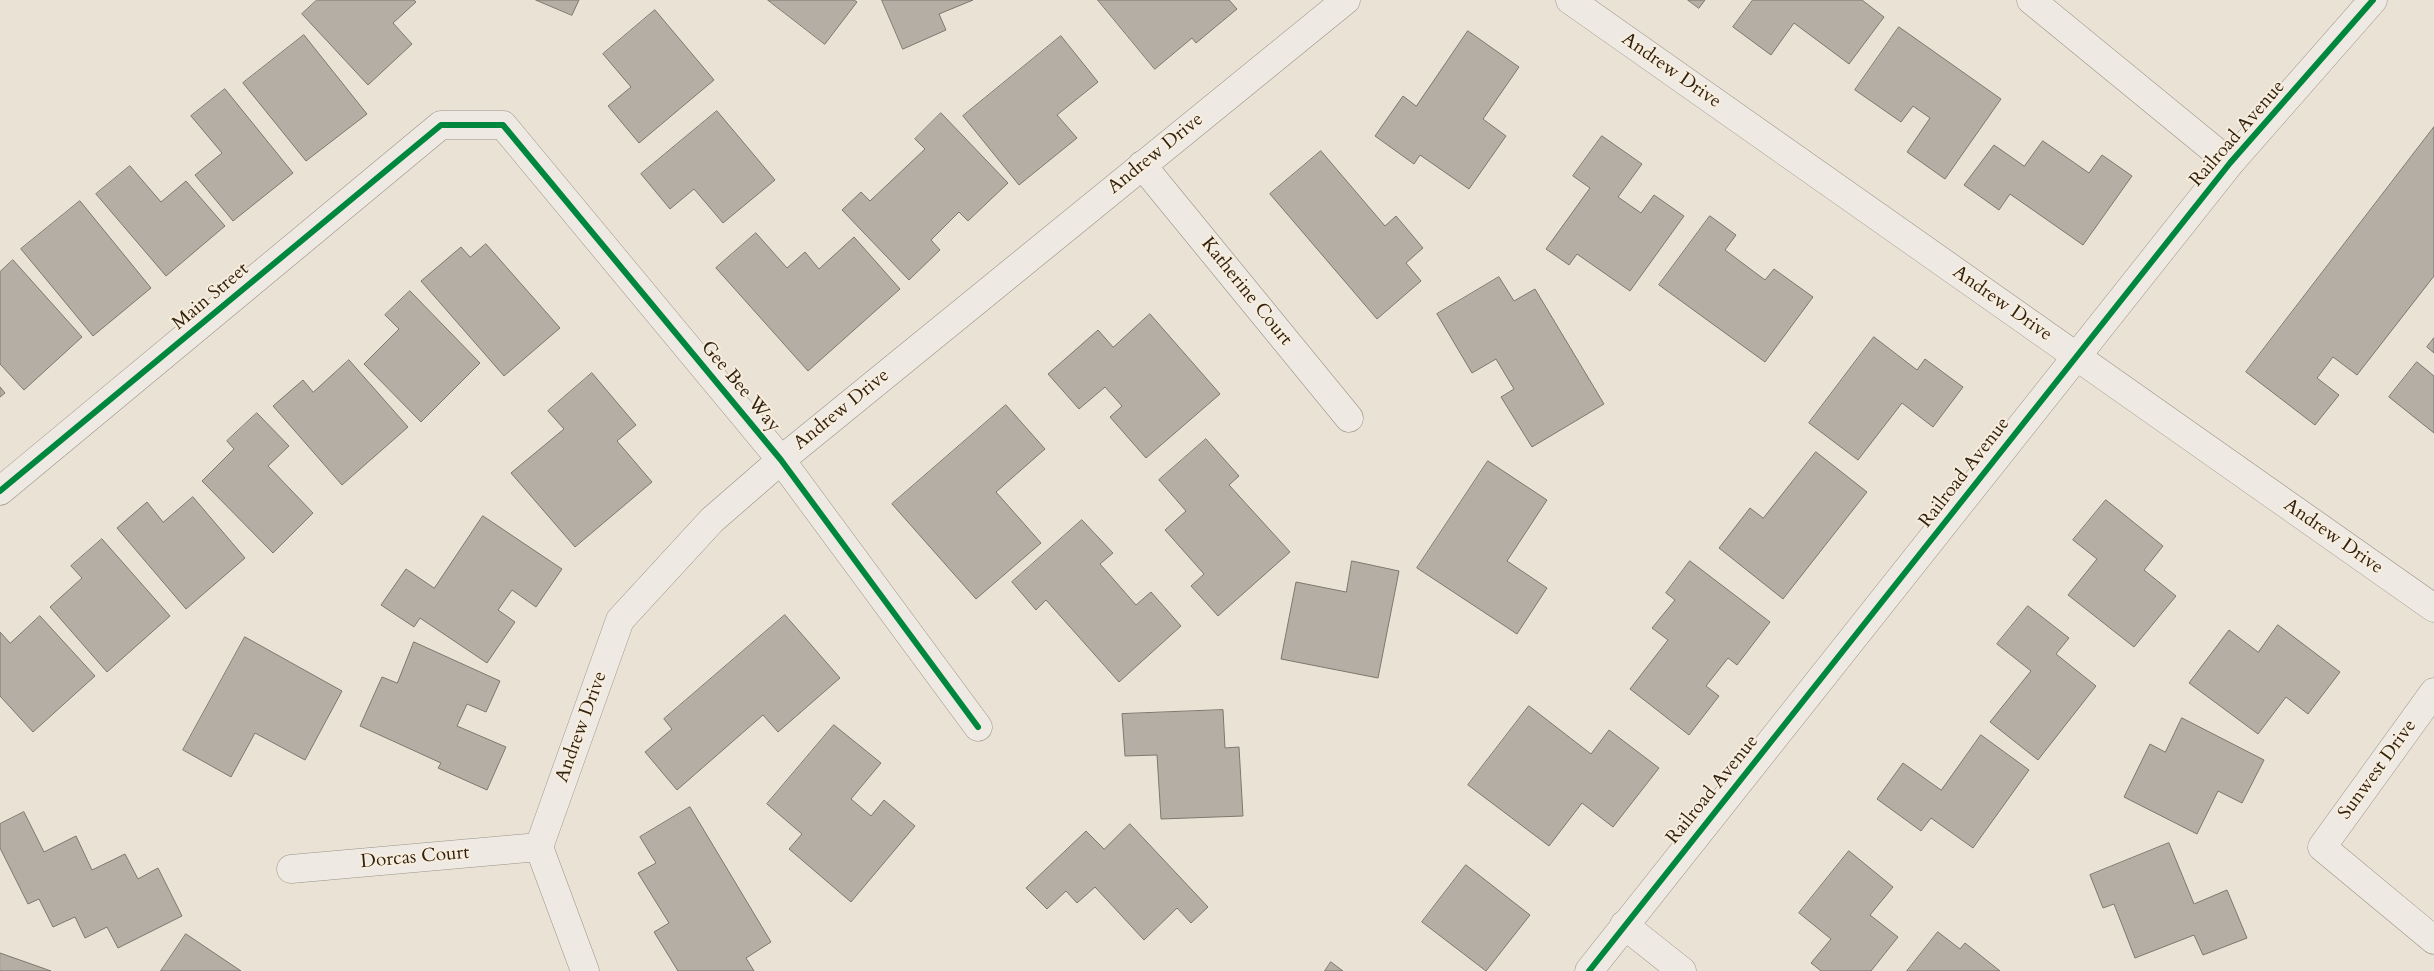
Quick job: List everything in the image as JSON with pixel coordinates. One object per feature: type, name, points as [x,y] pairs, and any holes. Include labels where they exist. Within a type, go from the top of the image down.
[{"type":"street","name":"Andrew Drive","points":[[539,847],[620,620],[712,520],[781,460],[1346,0]]},
{"type":"street","name":"Andrew Drive","points":[[1570,0],[2434,608]]},
{"type":"street","points":[[2031,0],[2230,164]]},
{"type":"street","name":"Railroad Avenue","points":[[1589,971],[2230,164],[2372,0]]},
{"type":"street","name":"Gee Bee Way","points":[[441,125],[503,125],[781,460],[978,727]]},
{"type":"street","name":"Main Street","points":[[0,491],[441,125]]},
{"type":"street","name":"Katherine Court","points":[[1142,165],[1349,418]]},
{"type":"street","name":"Sunwest Drive","points":[[2434,692],[2322,847],[2434,940]]},
{"type":"street","points":[[539,847],[585,971]]},
{"type":"street","name":"Dorcas Court","points":[[291,869],[539,847]]},
{"type":"street","points":[[1624,925],[1682,971]]},
{"type":"building","points":[[317,0],[414,0],[416,2],[393,23],[412,44],[368,85],[302,14]]},
{"type":"building","points":[[536,0],[579,0],[572,15]]},
{"type":"building","points":[[768,0],[854,0],[857,2],[825,44]]},
{"type":"building","points":[[882,0],[973,0],[939,14],[946,30],[903,49]]},
{"type":"building","points":[[1098,0],[1229,0],[1237,9],[1196,43],[1192,38],[1155,69]]},
{"type":"building","points":[[1688,0],[1705,0],[1699,8]]},
{"type":"building","points":[[1753,0],[1862,0],[1884,17],[1849,64],[1794,23],[1771,55],[1733,27]]},
{"type":"building","points":[[655,10],[714,80],[639,143],[608,106],[631,87],[603,54]]},
{"type":"building","points":[[1899,27],[2001,99],[1945,179],[1907,152],[1930,118],[1913,106],[1901,122],[1855,90]]},
{"type":"building","points":[[1468,31],[1519,67],[1483,119],[1506,136],[1469,189],[1420,155],[1414,164],[1375,136],[1403,96],[1416,106]]},
{"type":"building","points":[[304,35],[367,114],[306,161],[243,83]]},
{"type":"building","points":[[1061,36],[1098,82],[1057,115],[1077,138],[1019,185],[963,116]]},
{"type":"building","points":[[225,89],[293,173],[233,221],[195,175],[222,153],[191,116]]},
{"type":"building","points":[[717,111],[775,180],[723,223],[694,189],[670,209],[641,174]]},
{"type":"building","points":[[941,113],[1008,183],[968,221],[959,212],[931,240],[940,250],[909,280],[842,210],[861,192],[870,201],[925,149],[915,139]]},
{"type":"building","points":[[2434,127],[2434,276],[2357,375],[2333,357],[2317,378],[2339,395],[2315,425],[2246,372]]},
{"type":"building","points":[[1602,136],[1642,164],[1618,197],[1641,213],[1654,195],[1684,216],[1630,291],[1577,254],[1569,265],[1546,249],[1590,188],[1573,176]]},
{"type":"building","points":[[2043,141],[2089,173],[2102,155],[2132,176],[2083,245],[2010,194],[1999,210],[1964,185],[1994,145],[2024,166]]},
{"type":"building","points":[[1321,151],[1385,226],[1396,216],[1423,248],[1406,263],[1421,281],[1377,319],[1270,194]]},
{"type":"building","points":[[130,166],[161,202],[186,181],[225,226],[166,276],[96,194]]},
{"type":"building","points":[[80,201],[151,288],[93,336],[21,249]]},
{"type":"building","points":[[1710,216],[1736,235],[1725,250],[1765,280],[1774,269],[1813,297],[1765,362],[1659,285]]},
{"type":"building","points":[[756,233],[787,268],[805,252],[819,269],[854,237],[900,289],[808,371],[716,268]]},
{"type":"building","points":[[486,244],[560,328],[504,376],[421,281],[461,247],[470,257]]},
{"type":"building","points":[[13,260],[82,337],[24,390],[0,364],[0,272]]},
{"type":"building","points":[[1499,277],[1514,301],[1535,289],[1604,404],[1532,447],[1501,397],[1514,389],[1496,359],[1472,373],[1437,314]]},
{"type":"building","points":[[410,291],[480,363],[421,422],[364,364],[399,329],[385,315]]},
{"type":"building","points":[[1150,314],[1220,394],[1146,458],[1110,417],[1122,406],[1105,387],[1079,409],[1048,374],[1098,330],[1113,347]]},
{"type":"building","points":[[1874,337],[1917,370],[1925,359],[1963,387],[1933,427],[1902,403],[1858,460],[1809,423]]},
{"type":"building","points":[[2434,338],[2434,353],[2427,347]]},
{"type":"building","points":[[349,360],[408,427],[342,485],[273,406],[303,380],[313,392]]},
{"type":"building","points":[[2417,362],[2434,376],[2434,433],[2389,397]]},
{"type":"building","points":[[592,373],[636,425],[617,441],[652,482],[575,547],[511,473],[564,429],[548,411]]},
{"type":"building","points":[[0,387],[5,393],[0,397]]},
{"type":"building","points":[[1006,405],[1045,449],[996,492],[1041,543],[976,599],[892,504]]},
{"type":"building","points":[[257,413],[289,446],[268,466],[313,513],[273,553],[202,481],[234,449],[227,441]]},
{"type":"building","points":[[1206,439],[1239,476],[1229,485],[1290,552],[1218,616],[1191,586],[1204,574],[1165,530],[1186,511],[1159,480]]},
{"type":"building","points":[[1816,452],[1867,492],[1783,599],[1719,548],[1750,508],[1763,518]]},
{"type":"building","points":[[1488,461],[1547,500],[1507,561],[1547,588],[1517,634],[1417,568]]},
{"type":"building","points":[[193,497],[245,558],[186,609],[117,528],[147,502],[163,522]]},
{"type":"building","points":[[2106,500],[2163,546],[2144,570],[2176,596],[2134,647],[2068,595],[2097,559],[2073,540]]},
{"type":"building","points":[[483,516],[562,569],[536,607],[512,590],[498,610],[515,622],[487,663],[420,618],[414,627],[381,605],[406,569],[434,588]]},
{"type":"building","points":[[1082,520],[1113,553],[1100,564],[1136,605],[1151,592],[1181,626],[1119,682],[1046,600],[1036,610],[1012,582]]},
{"type":"building","points":[[102,539],[170,616],[107,672],[50,607],[82,578],[71,566]]},
{"type":"building","points":[[1352,561],[1399,571],[1378,678],[1281,659],[1296,582],[1346,592]]},
{"type":"building","points":[[1690,561],[1770,622],[1737,665],[1728,658],[1706,686],[1719,696],[1689,735],[1630,689],[1668,640],[1652,628],[1675,600],[1666,593]]},
{"type":"building","points":[[2028,606],[2069,638],[2056,654],[2096,686],[2038,760],[1990,722],[2031,671],[1997,644]]},
{"type":"building","points":[[785,615],[840,678],[778,732],[763,715],[677,790],[645,752],[672,729],[664,719]]},
{"type":"building","points":[[40,616],[95,676],[33,732],[0,696],[0,632],[10,643]]},
{"type":"building","points":[[2278,625],[2340,672],[2308,714],[2286,697],[2258,734],[2189,683],[2229,630],[2258,652]]},
{"type":"building","points":[[245,637],[342,691],[305,760],[255,733],[231,777],[183,750]]},
{"type":"building","points":[[414,642],[500,681],[486,712],[467,704],[457,726],[506,747],[487,790],[438,768],[441,763],[360,726],[382,677],[397,683]]},
{"type":"building","points":[[1529,706],[1591,754],[1609,730],[1659,768],[1613,827],[1582,803],[1549,846],[1468,785]]},
{"type":"building","points":[[1223,710],[1225,748],[1239,747],[1243,816],[1161,819],[1157,755],[1125,756],[1122,714]]},
{"type":"building","points":[[2182,718],[2264,760],[2242,803],[2218,791],[2197,834],[2124,797],[2150,744],[2165,752]]},
{"type":"building","points":[[834,725],[881,763],[851,799],[871,816],[884,800],[915,826],[851,902],[789,849],[802,834],[767,804]]},
{"type":"building","points":[[1981,735],[2029,770],[1973,848],[1931,818],[1921,831],[1877,799],[1903,763],[1941,790]]},
{"type":"building","points":[[690,807],[771,942],[746,958],[754,971],[678,971],[654,932],[669,923],[638,873],[656,863],[640,837]]},
{"type":"building","points":[[24,812],[44,852],[76,836],[92,870],[125,854],[138,879],[158,868],[182,916],[118,948],[107,927],[85,938],[75,917],[53,927],[39,899],[28,904],[0,848],[0,824]]},
{"type":"building","points":[[1130,824],[1208,907],[1191,923],[1177,908],[1144,940],[1095,887],[1077,903],[1066,891],[1047,909],[1026,888],[1086,831],[1104,849]]},
{"type":"building","points":[[2169,843],[2194,904],[2227,890],[2247,938],[2203,955],[2194,935],[2135,958],[2114,904],[2103,908],[2090,875]]},
{"type":"building","points":[[1849,851],[1893,887],[1870,915],[1898,937],[1871,971],[1821,971],[1811,963],[1831,939],[1799,913]]},
{"type":"building","points":[[1466,865],[1530,915],[1486,971],[1422,922]]},
{"type":"building","points":[[1938,932],[1960,949],[1965,943],[2000,971],[1907,971]]},
{"type":"building","points":[[186,934],[241,971],[161,971]]},
{"type":"building","points":[[0,953],[51,971],[0,971]]},
{"type":"building","points":[[1331,962],[1343,971],[1325,971]]},
{"type":"cycle path","points":[[1589,971],[2230,163],[2373,0]]},
{"type":"cycle path","points":[[0,491],[441,125],[503,125],[781,460],[978,727]]}]
